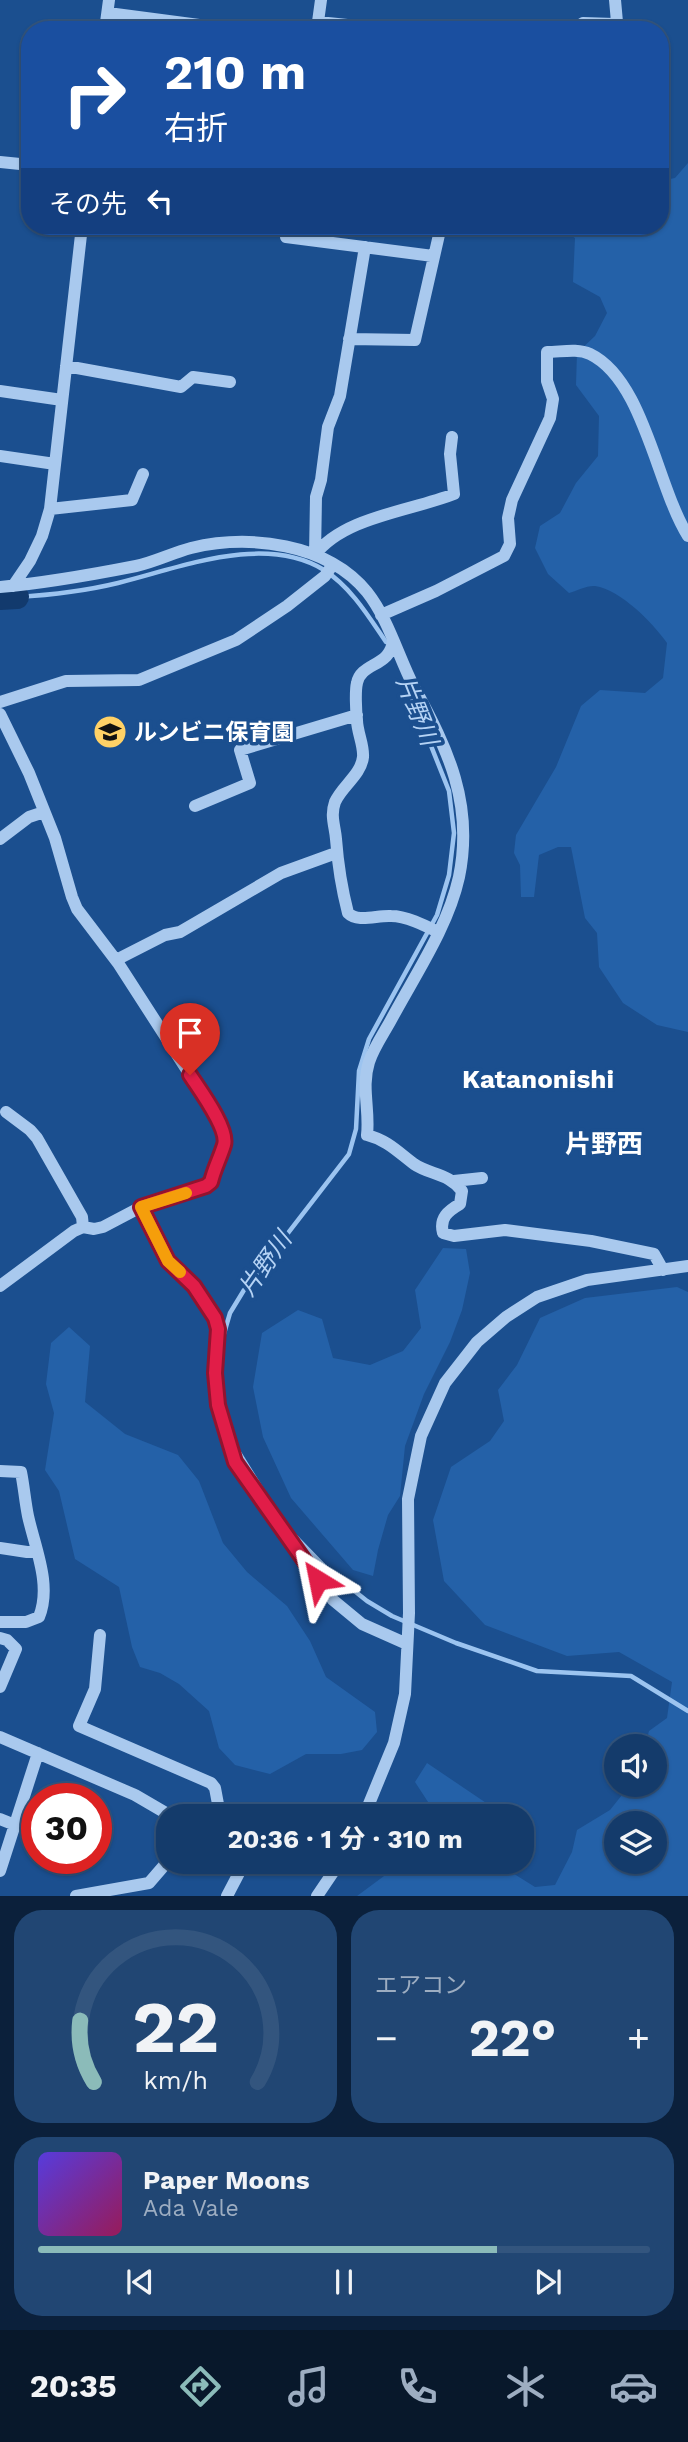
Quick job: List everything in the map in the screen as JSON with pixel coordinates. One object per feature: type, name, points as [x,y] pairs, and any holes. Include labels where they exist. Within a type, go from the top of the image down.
[{"type":"street","points":[[318,21],[321,0]]},
{"type":"street","points":[[615,0],[617,21]]},
{"type":"street","points":[[108,6],[189,21]]},
{"type":"street","points":[[0,162],[21,164]]},
{"type":"street","points":[[7,586],[30,561],[42,536],[50,509],[81,235]]},
{"type":"street","points":[[286,235],[433,256]]},
{"type":"street","points":[[349,339],[415,340],[439,235]]},
{"type":"street","points":[[314,555],[316,497],[328,427],[340,396],[365,247]]},
{"type":"street","points":[[381,615],[436,591],[504,556],[510,544],[508,518],[512,500],[550,418],[553,399],[547,381],[547,352],[579,351],[589,354],[601,361],[616,378],[638,410],[655,460],[688,536]]},
{"type":"street","points":[[66,366],[181,387],[192,377],[230,382]]},
{"type":"street","points":[[0,391],[62,400]]},
{"type":"street","points":[[314,555],[323,544],[342,531],[454,494],[450,454],[452,437]]},
{"type":"street","points":[[0,456],[55,464]]},
{"type":"street","points":[[50,509],[132,500],[143,474]]},
{"type":"street","points":[[7,586],[69,580],[154,562],[190,548],[219,543],[274,544],[314,555],[329,569],[354,579],[381,615],[408,674],[440,733],[453,765],[460,794],[463,853],[453,898],[433,930],[370,1060],[364,1088],[368,1113],[366,1135],[378,1138],[399,1150],[415,1164],[454,1181],[462,1191],[460,1204],[446,1212],[441,1225],[443,1233],[454,1236],[505,1230],[591,1241],[654,1254],[663,1270]]},
{"type":"street","points":[[0,702],[66,681],[139,680],[236,640],[287,606],[329,569]]},
{"type":"street","points":[[393,640],[392,649],[384,659],[363,672],[357,681],[357,715],[363,755],[360,766],[334,805],[332,818],[338,873],[348,913],[352,917],[395,916],[433,930]]},
{"type":"street","points":[[0,713],[24,762],[55,838],[77,909],[116,960],[214,1112],[225,1144],[215,1164],[211,1182],[206,1186],[141,1207],[103,1227],[83,1227],[74,1231],[0,1286]]},
{"type":"street","points":[[195,806],[250,783],[240,750],[357,715]]},
{"type":"street","points":[[0,839],[29,817],[44,812]]},
{"type":"street","points":[[116,960],[165,935],[180,932],[282,873],[336,853]]},
{"type":"street","points":[[6,1112],[37,1138],[82,1217],[83,1227]]},
{"type":"street","points":[[454,1181],[482,1178]]},
{"type":"street","points":[[141,1207],[168,1261],[194,1286],[215,1318],[218,1329],[215,1373],[218,1405],[235,1462],[333,1600],[362,1624],[407,1637]]},
{"type":"street","points":[[369,1804],[394,1743],[405,1695],[409,1613],[408,1499],[421,1436],[445,1383],[477,1342],[506,1317],[537,1297],[587,1280],[688,1266]]},
{"type":"street","points":[[0,1471],[21,1472],[44,1597],[39,1617],[26,1622],[0,1622]]},
{"type":"street","points":[[0,1548],[27,1552],[37,1550]]},
{"type":"street","points":[[100,1634],[95,1689],[79,1726],[211,1783],[215,1788],[218,1804]]},
{"type":"street","points":[[0,1638],[7,1640],[16,1649],[0,1687]]},
{"type":"street","points":[[0,1737],[156,1807]]},
{"type":"street","points":[[0,1871],[38,1753]]},
{"type":"street","points":[[0,1819],[15,1825]]},
{"type":"street","points":[[76,1896],[149,1882],[156,1874]]},
{"type":"street","points":[[227,1896],[238,1874]]},
{"type":"street","points":[[317,1896],[332,1874]]},
{"type":"shaded area","points":[[688,163],[688,1032],[657,1025],[623,1003],[599,967],[597,933],[585,918],[571,847],[558,847],[539,855],[534,897],[521,897],[520,865],[514,853],[516,835],[556,767],[581,706],[600,690],[645,693],[663,678],[667,643],[654,626],[626,601],[605,589],[592,586],[569,593],[548,574],[535,548],[540,526],[560,513],[576,483],[598,456],[599,416],[576,385],[577,353],[595,336],[607,313],[600,297],[573,282],[575,238],[570,235],[669,235],[669,179],[675,178]]},
{"type":"shaded area","points":[[443,1248],[466,1249],[470,1273],[462,1310],[450,1342],[424,1394],[405,1446],[400,1496],[388,1515],[373,1576],[353,1570],[291,1498],[263,1437],[253,1387],[262,1333],[298,1310],[322,1319],[333,1358],[370,1365],[403,1351],[421,1328],[415,1290]]},
{"type":"shaded area","points":[[677,1287],[688,1292],[688,1896],[357,1896],[387,1874],[514,1874],[535,1887],[555,1885],[572,1852],[577,1830],[604,1814],[604,1874],[667,1874],[667,1811],[608,1811],[620,1797],[667,1797],[667,1734],[648,1734],[667,1718],[672,1682],[619,1652],[567,1656],[485,1625],[444,1581],[433,1520],[451,1467],[490,1441],[504,1421],[498,1390],[517,1365],[540,1318],[585,1298]]},
{"type":"shaded area","points":[[69,1327],[90,1346],[85,1402],[125,1434],[178,1455],[199,1481],[223,1543],[247,1572],[287,1606],[310,1641],[326,1677],[375,1712],[377,1732],[362,1750],[341,1754],[306,1754],[270,1774],[235,1765],[219,1748],[209,1711],[179,1684],[160,1673],[140,1667],[132,1647],[119,1587],[75,1559],[59,1491],[45,1470],[54,1413],[46,1384],[51,1343]]},
{"type":"shaded area","points":[[427,1763],[487,1804],[429,1804],[415,1782]]},
{"type":"waterway","name":"片野川","points":[[17,597],[93,588],[221,557],[275,554],[300,559],[334,577],[359,603],[386,642]]},
{"type":"waterway","name":"片野川","points":[[0,598],[17,597]]},
{"type":"waterway","name":"片野川","points":[[223,1337],[230,1313],[244,1290],[349,1154],[356,1129],[359,1071],[369,1039],[437,915],[449,875],[454,833],[449,791],[408,688]]},
{"type":"waterway","name":"片野川","points":[[238,1451],[274,1509]]},
{"type":"waterway","name":"片野川","points":[[294,1535],[327,1569],[367,1601],[392,1616],[456,1643],[537,1671],[631,1676],[688,1711]]},
{"type":"slow traffic","points":[[180,1272],[168,1261],[141,1207],[186,1193]]},
{"type":"place","name":"ルンビニ保育園","points":[[110,732]]},
{"type":"district","name":"Katanonishi","points":[[538,1079]]},
{"type":"district","name":"片野西","points":[[604,1144]]},
{"type":"route","points":[[190,1075],[214,1112],[223,1132],[225,1144],[215,1164],[211,1182],[141,1207],[168,1261],[194,1286],[215,1318],[218,1329],[215,1373],[218,1405],[235,1462],[318,1580]]}]
